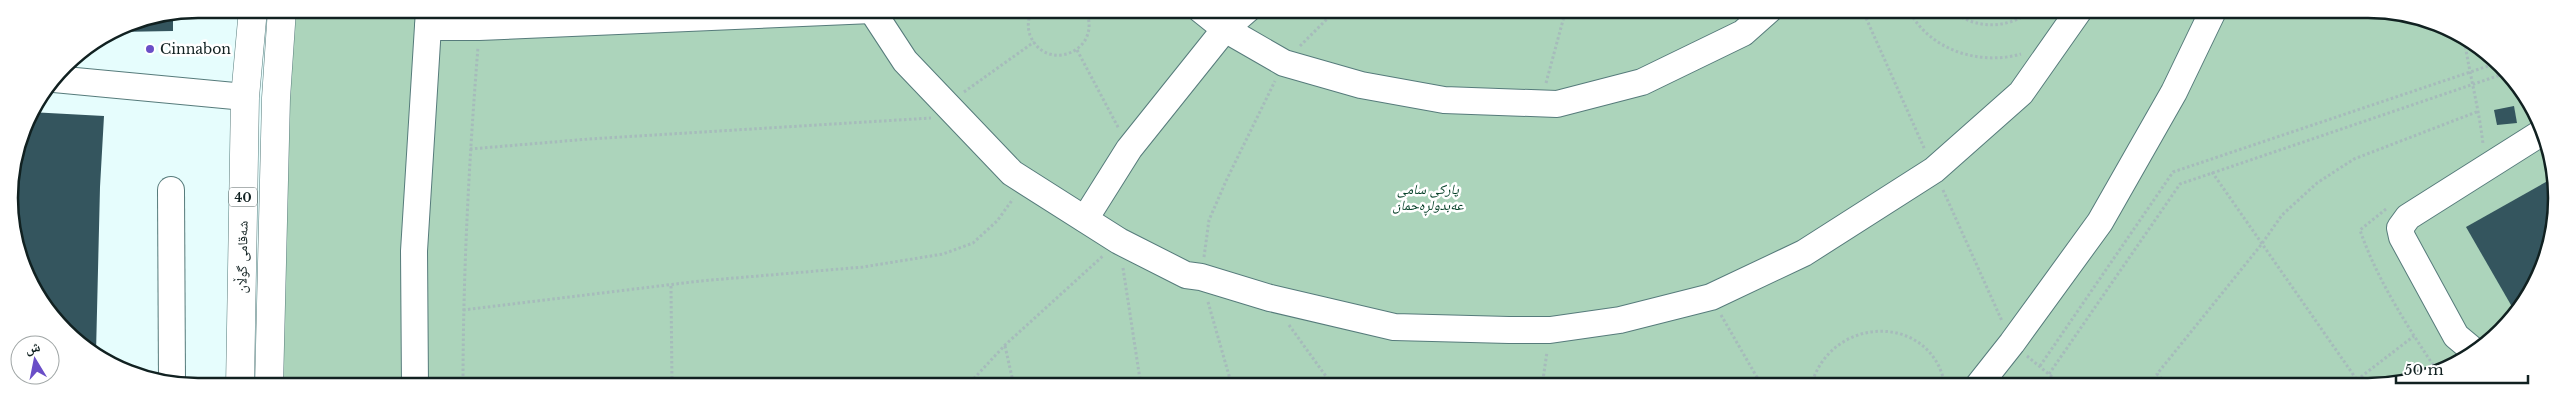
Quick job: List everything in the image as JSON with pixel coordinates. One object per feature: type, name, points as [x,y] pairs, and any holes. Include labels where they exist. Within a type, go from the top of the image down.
[{"type":"main road","name":"شەقامی گوڵان","points":[[240,378],[245,97],[252,18]]},
{"type":"main road","name":"شەقامی گوڵان","points":[[269,378],[276,98],[281,18]]},
{"type":"street","points":[[415,378],[414,251],[429,18],[479,28],[685,18]]},
{"type":"street","points":[[877,18],[905,61],[1012,173],[1120,241],[1186,275],[1201,277],[1270,298],[1394,327],[1550,330],[1620,320],[1711,297],[1804,253],[1934,170],[2021,93],[2074,18]]},
{"type":"street","points":[[1211,18],[1225,29],[1284,63],[1361,85],[1444,100],[1557,104],[1642,82],[1743,33],[1760,18]]},
{"type":"street","points":[[1085,218],[1130,149],[1225,29],[1238,18]]},
{"type":"street","points":[[1984,378],[2100,222],[2174,92],[2210,18]]},
{"type":"street","points":[[61,80],[245,97]]},
{"type":"street","points":[[2469,347],[2456,336],[2402,237],[2400,228],[2408,217],[2537,135]]},
{"type":"street","points":[[171,190],[172,376]]},
{"type":"path","points":[[1030,18],[1028,23],[1029,33],[1034,42],[1040,49],[1058,56],[1077,50],[1088,35],[1090,26],[1088,18]]},
{"type":"path","points":[[1230,378],[1201,277],[1209,220],[1284,63],[1327,18]]},
{"type":"path","points":[[1541,103],[1564,18]]},
{"type":"path","points":[[1866,18],[2012,343],[2054,378]]},
{"type":"path","points":[[1915,18],[1936,41],[1953,50],[1972,56],[1991,59],[2029,52]]},
{"type":"path","points":[[1963,18],[1991,25],[2015,21],[2020,18]]},
{"type":"path","points":[[464,378],[463,310],[470,149],[479,28]]},
{"type":"path","points":[[470,149],[951,111],[1034,42]]},
{"type":"path","points":[[1077,50],[1130,149]]},
{"type":"path","points":[[2040,366],[2173,172],[2491,65]]},
{"type":"path","points":[[2049,374],[2180,184],[2500,75]]},
{"type":"path","points":[[2161,378],[2157,374],[2261,245],[2282,215],[2306,192],[2354,159],[2479,111]]},
{"type":"path","points":[[2212,172],[2261,245],[2356,378]]},
{"type":"path","points":[[463,310],[671,286],[863,267],[943,254],[973,243],[998,221],[1025,181]]},
{"type":"path","points":[[974,378],[1005,345],[1120,241]]},
{"type":"path","points":[[1120,241],[1140,378]]},
{"type":"path","points":[[671,286],[672,378]]},
{"type":"path","points":[[1711,297],[1757,378]]},
{"type":"path","points":[[1270,298],[1327,378]]},
{"type":"path","points":[[1543,378],[1550,330]]},
{"type":"path","points":[[1814,378],[1816,370],[1829,351],[1848,338],[1870,331],[1894,332],[1916,341],[1933,357],[1944,378]]},
{"type":"path","points":[[2360,378],[2414,336]]},
{"type":"path","points":[[1005,345],[1012,378]]},
{"type":"green space","name":"پارکی سامی عەبدولڕەحمان","points":[[293,18],[2380,18],[2404,21],[2437,31],[2469,48],[2496,70],[2518,97],[2530,118],[2539,140],[2547,174],[2548,209],[2545,233],[2535,266],[2518,298],[2496,325],[2469,347],[2437,364],[2392,376],[2368,378],[278,378]]},
{"type":"building","points":[[173,19],[173,31],[127,32]]},
{"type":"building","points":[[2514,106],[2517,123],[2497,125],[2494,110]]},
{"type":"building","points":[[39,112],[104,116],[100,187],[96,346],[70,325],[48,298],[31,266],[21,233],[18,209],[19,174],[27,140]]},
{"type":"building","points":[[2548,181],[2547,221],[2539,255],[2530,277],[2512,306],[2466,227]]},
{"type":"place","name":"Cinnabon","points":[[150,49]]}]
